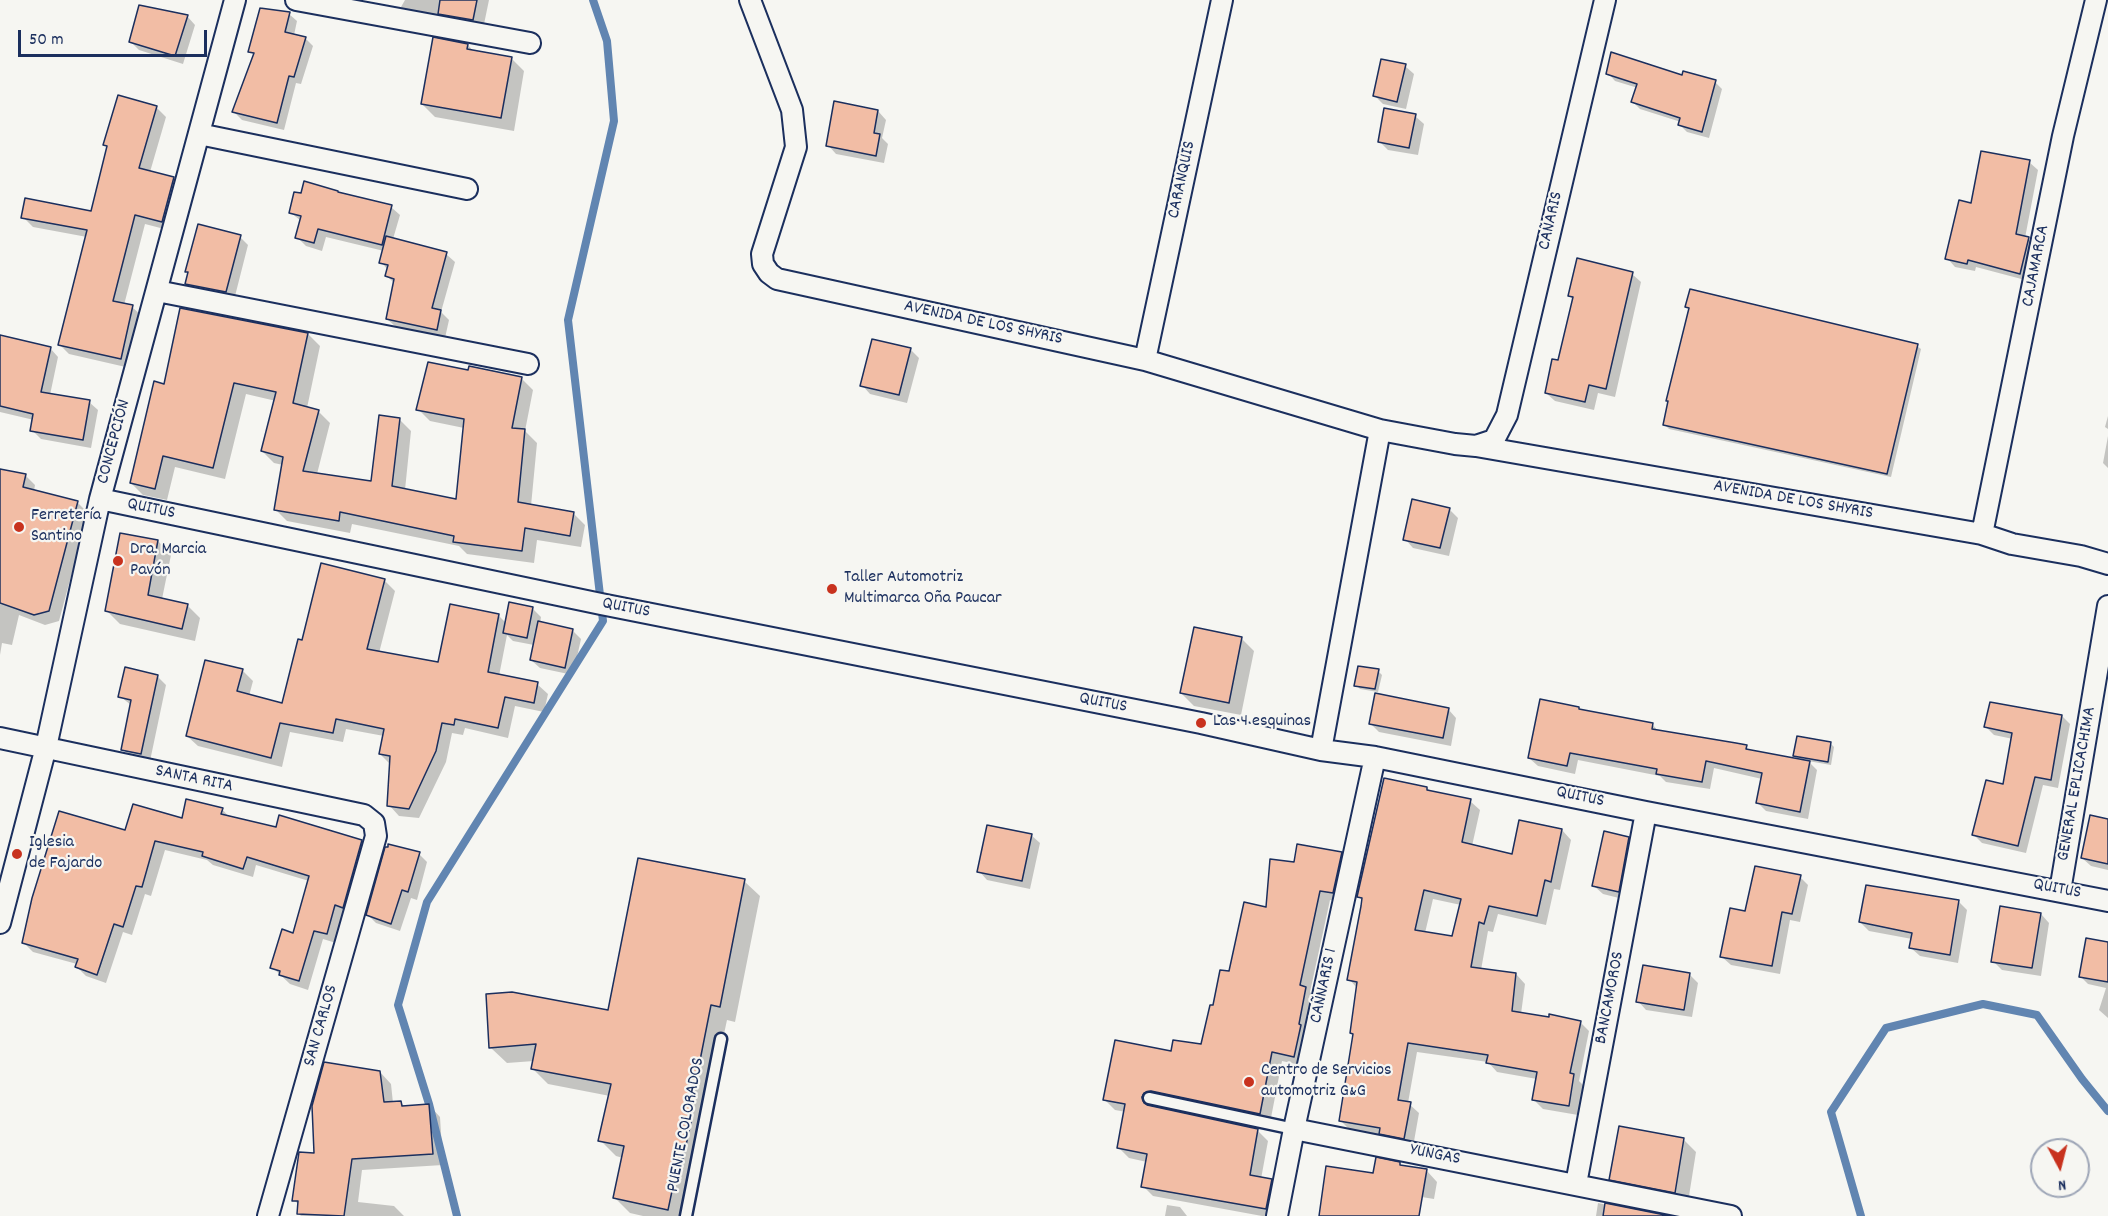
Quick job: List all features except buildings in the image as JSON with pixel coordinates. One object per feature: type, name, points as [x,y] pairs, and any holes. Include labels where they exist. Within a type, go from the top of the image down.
[{"type":"street","name":"CONCEPCIÓN","points":[[0,923],[46,747],[100,499],[235,0]]},
{"type":"street","points":[[296,0],[530,43]]},
{"type":"street","name":"AVENIDA DE LOS SHYRIS","points":[[750,0],[792,110],[796,147],[762,254],[763,264],[777,279],[1145,360],[1380,430],[1455,444],[1485,443],[1982,534],[2012,544],[2081,556],[2108,564]]},
{"type":"street","name":"CARANQUIS","points":[[1145,360],[1222,0]]},
{"type":"street","name":"CAÑARIS","points":[[1485,443],[1506,415],[1605,0]]},
{"type":"street","name":"CAJAMARCA","points":[[1982,534],[2063,136],[2096,0]]},
{"type":"street","points":[[199,134],[467,189]]},
{"type":"street","points":[[157,291],[528,364]]},
{"type":"street","points":[[1321,750],[1380,430]]},
{"type":"street","name":"QUITUS","points":[[100,499],[601,604],[1201,723],[1321,750],[1375,757],[2108,901]]},
{"type":"street","name":"GENERAL EPLICACHIMA","points":[[2060,891],[2108,606]]},
{"type":"street","name":"SANTA RITA","points":[[0,738],[364,815],[374,823],[376,836]]},
{"type":"street","name":"CAÑNARIS 1","points":[[1277,1216],[1375,757]]},
{"type":"street","name":"BANCAMOROS","points":[[1576,1184],[1646,812]]},
{"type":"street","name":"SAN CARLOS","points":[[268,1216],[376,836]]},
{"type":"street","name":"YUNGAS","points":[[1294,1128],[1576,1184],[1677,1211],[1731,1216]]},
{"type":"lane","name":"PUENTE COLORADOS","points":[[686,1216],[721,1040]]},
{"type":"lane","points":[[1149,1098],[1294,1128]]},
{"type":"waterway","points":[[457,1216],[429,1104],[398,1005],[427,902],[603,621],[568,320],[614,121],[607,41],[593,0]]},
{"type":"waterway","points":[[1861,1216],[1831,1112],[1886,1028],[1983,1004],[2037,1015],[2082,1079],[2108,1111]]},
{"type":"place","name":"Ferretería Santino","points":[[19,527]]},
{"type":"place","name":"Dra. Marcia Pavón","points":[[118,561]]},
{"type":"place","name":"Taller Automotriz Multimarca Oña Paucar","points":[[832,589]]},
{"type":"place","name":"Las 4 esquinas","points":[[1201,723]]},
{"type":"place","name":"Iglesia de Fajardo","points":[[17,854]]},
{"type":"place","name":"Centro de Servicios automotriz G&G","points":[[1249,1082]]}]
